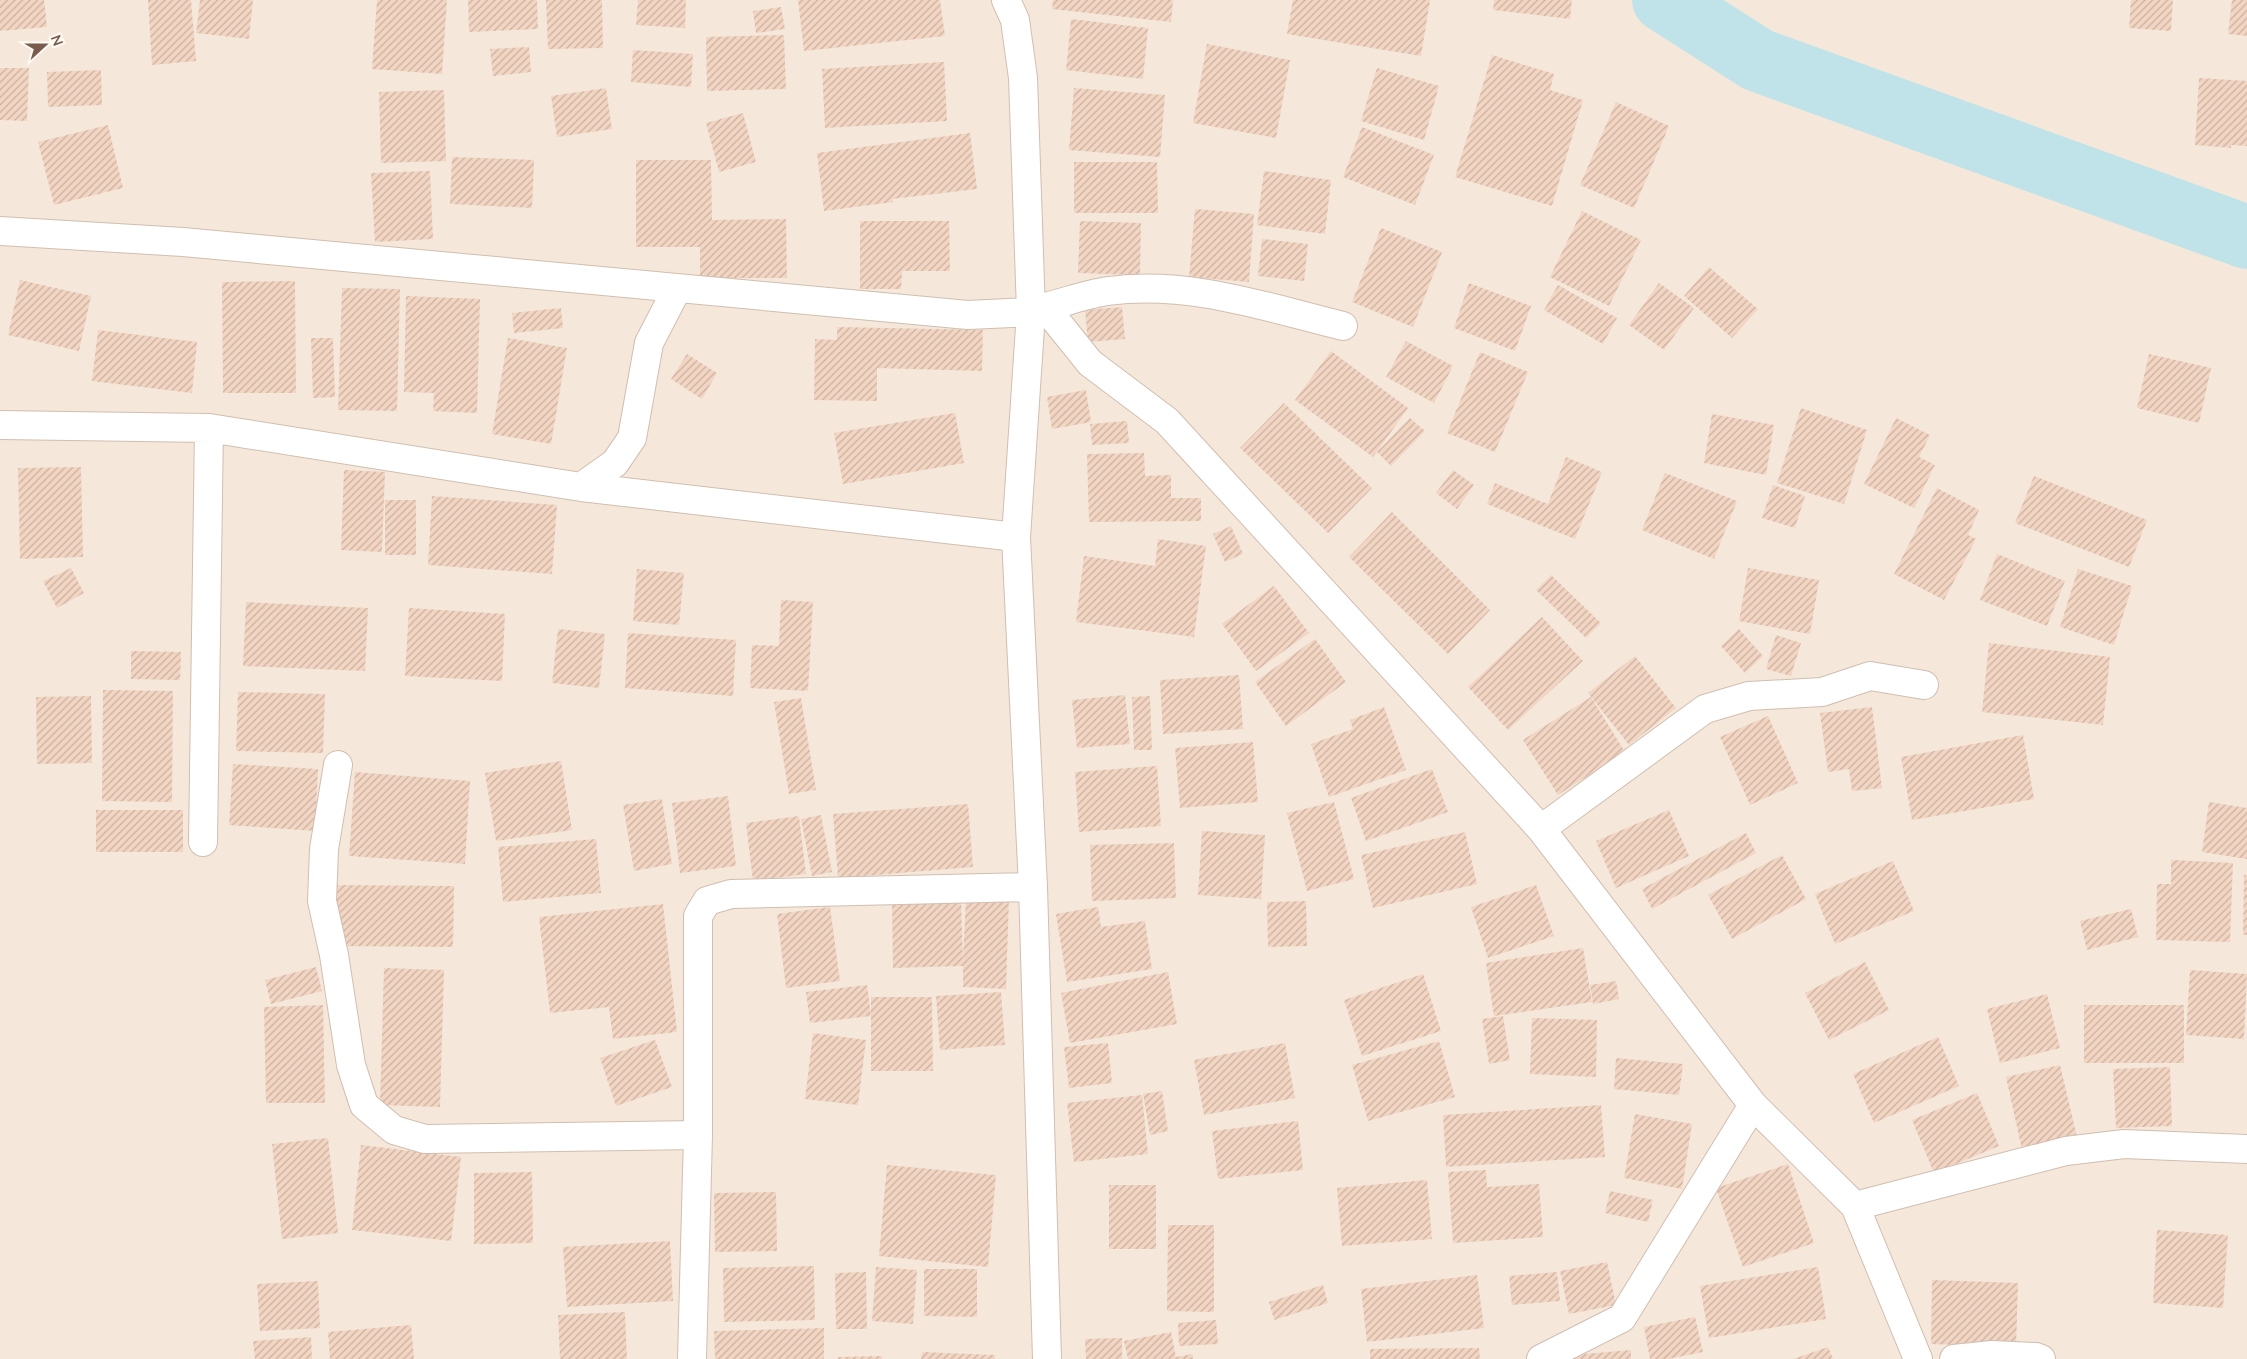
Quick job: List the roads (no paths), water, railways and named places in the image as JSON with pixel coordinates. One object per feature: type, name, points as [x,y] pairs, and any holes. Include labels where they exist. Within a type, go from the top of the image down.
[{"type":"street","points":[[1006,0],[1015,20],[1023,78],[1038,309],[1016,537],[1033,887],[1047,1359]]},
{"type":"street","points":[[0,231],[183,242],[968,315],[1038,309],[1108,291],[1157,289],[1211,293],[1343,326]]},
{"type":"street","points":[[581,487],[615,463],[632,438],[649,344],[677,289]]},
{"type":"street","points":[[1038,309],[1090,363],[1167,421],[1540,829],[1753,1105],[1855,1206],[1918,1359]]},
{"type":"street","points":[[0,425],[209,428],[581,487],[1016,537]]},
{"type":"street","points":[[203,842],[209,428]]},
{"type":"street","points":[[1540,829],[1705,710],[1748,696],[1822,692],[1870,676],[1924,685]]},
{"type":"street","points":[[338,765],[324,849],[322,902],[334,956],[351,1065],[364,1105],[394,1130],[425,1139],[698,1134]]},
{"type":"street","points":[[692,1359],[698,1134],[698,916],[707,901],[731,894],[1033,887]]},
{"type":"street","points":[[1541,1359],[1622,1318],[1753,1105]]},
{"type":"street","points":[[1855,1206],[2066,1151],[2124,1144],[2247,1150]]},
{"type":"street","points":[[1954,1359],[1992,1355],[2036,1357],[2041,1359]]},
{"type":"waterway","points":[[1664,0],[1758,60],[2247,237]]}]
